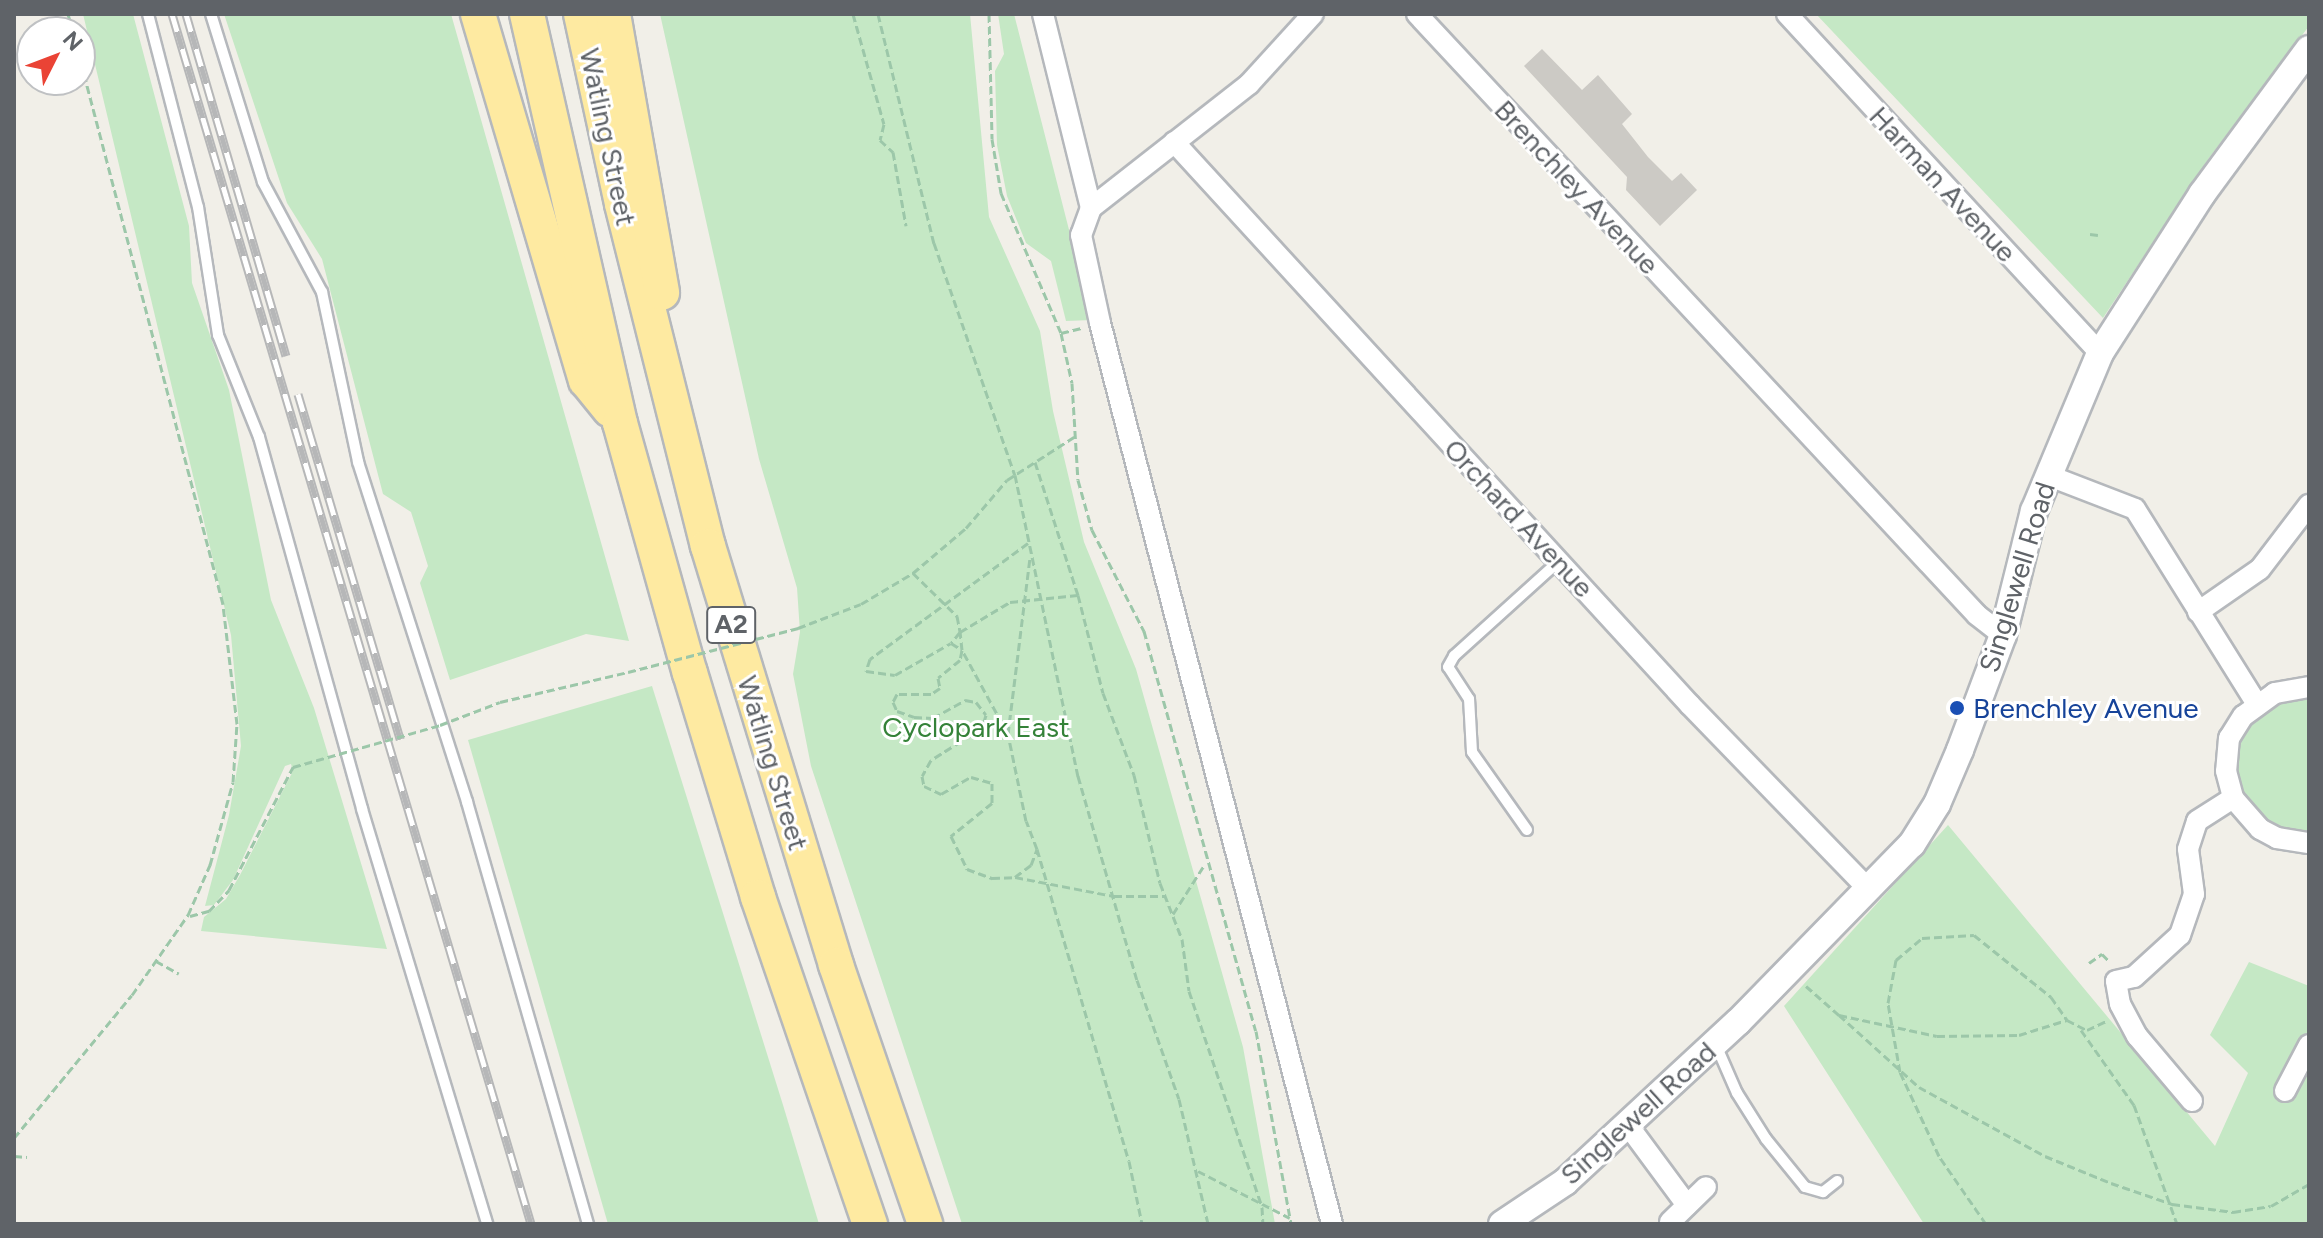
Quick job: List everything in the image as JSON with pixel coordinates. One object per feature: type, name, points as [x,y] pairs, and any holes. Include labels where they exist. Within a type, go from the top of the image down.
[{"type":"highway","points":[[478,14],[586,380],[620,423]]},
{"type":"highway","name":"Watling Street","points":[[527,14],[620,423],[758,897],[870,1224]]},
{"type":"highway","name":"Watling Street","points":[[581,14],[675,419],[778,783],[925,1224]]},
{"type":"highway","points":[[613,14],[657,247],[675,419]]},
{"type":"street","points":[[1043,14],[1091,208]]},
{"type":"street","points":[[1313,14],[1276,60],[1091,208],[1081,235],[1100,323],[1332,1224]]},
{"type":"street","name":"Brenchley Avenue","points":[[1417,14],[1966,603],[2003,635]]},
{"type":"street","name":"Harman Avenue","points":[[1787,14],[2100,353]]},
{"type":"street","name":"Singlewell Road","points":[[1502,1224],[1565,1182],[1715,1043],[1912,844],[1937,804],[2003,635],[2047,475],[2100,353],[2202,194],[2309,49]]},
{"type":"street","name":"Orchard Avenue","points":[[1174,142],[1559,561],[1868,889]]},
{"type":"street","points":[[2047,475],[2135,509],[2256,703]]},
{"type":"street","points":[[2198,612],[2260,569],[2309,505]]},
{"type":"street","points":[[2309,687],[2286,689],[2256,703],[2229,738],[2226,771],[2233,798],[2260,829],[2277,838],[2309,843]]},
{"type":"street","points":[[2192,1101],[2128,1019],[2116,975],[2134,977],[2180,935],[2194,894],[2188,849],[2197,821],[2233,798]]},
{"type":"street","points":[[2285,1091],[2309,1045]]},
{"type":"street","points":[[1627,1124],[1687,1205]]},
{"type":"street","points":[[1670,1222],[1706,1187]]},
{"type":"lane","points":[[148,14],[198,207],[218,335],[259,437],[362,809],[487,1224]]},
{"type":"lane","points":[[211,14],[263,182],[322,292],[358,462],[467,802],[588,1224]]},
{"type":"lane","points":[[1527,830],[1472,752],[1469,699],[1448,667],[1454,656],[1559,561]]},
{"type":"lane","points":[[1715,1043],[1759,1128],[1805,1187],[1823,1192],[1837,1181]]},
{"type":"path","points":[[853,14],[884,122],[880,138],[893,152],[906,226]]},
{"type":"path","points":[[878,14],[934,243],[1015,475],[1078,776],[1198,1171],[1208,1224]]},
{"type":"path","points":[[989,14],[996,168],[1009,213],[1061,333],[1072,383],[1078,480],[1092,530],[1144,631],[1206,863],[1256,1031],[1291,1224]]},
{"type":"path","points":[[14,1138],[156,961],[188,915],[210,865],[233,782],[237,724],[223,604],[90,96]]},
{"type":"path","points":[[2090,234],[2098,235]]},
{"type":"path","points":[[188,915],[209,911],[229,890],[293,767],[448,723],[500,702],[798,628],[861,604],[913,573],[1015,475],[1074,437]]},
{"type":"path","points":[[1035,462],[1173,914],[1189,991],[1262,1207],[1263,1224]]},
{"type":"path","points":[[1028,543],[870,659],[866,671],[895,675],[951,643],[960,632],[1010,602],[1078,595]]},
{"type":"path","points":[[1008,734],[1030,555]]},
{"type":"path","points":[[913,573],[949,603],[960,632],[962,650],[960,660],[938,678],[940,688],[931,694],[897,694],[893,702],[897,711],[933,718],[965,700],[976,702],[986,715],[982,728],[931,760],[922,776],[924,786],[941,794],[971,777],[992,783],[992,803],[957,828],[951,836],[953,846],[967,869],[992,878],[1015,877],[1114,896],[1165,896]]},
{"type":"path","points":[[951,643],[962,650],[1008,734],[1026,821],[1037,849],[1129,1161],[1142,1224]]},
{"type":"path","points":[[1015,877],[1031,865],[1037,849]]},
{"type":"path","points":[[1173,914],[1206,863]]},
{"type":"path","points":[[1986,1224],[1939,1156],[1900,1072],[1889,984],[1899,954],[1922,938],[1966,933],[1995,949],[2051,997],[2067,1020],[2081,1030],[2134,1105],[2177,1224]]},
{"type":"path","points":[[2089,963],[2102,954],[2116,975]]},
{"type":"path","points":[[156,961],[179,974]]},
{"type":"path","points":[[1789,969],[1900,1072],[2045,1156],[2172,1204],[2253,1211],[2309,1184]]},
{"type":"path","points":[[1839,1015],[1937,1036],[2019,1035],[2067,1020]]},
{"type":"path","points":[[2081,1030],[2128,1019]]},
{"type":"path","points":[[14,1156],[27,1157]]},
{"type":"path","points":[[1198,1171],[1262,1207],[1290,1218]]},
{"type":"green space","points":[[133,14],[189,226],[192,283],[229,390],[271,600],[314,708],[387,949],[201,931],[204,917],[226,899],[240,875],[293,771],[291,764],[285,766],[233,880],[214,905],[205,906],[229,815],[241,746],[231,635],[96,69],[96,16],[83,16]]},
{"type":"green space","points":[[224,14],[451,14],[629,641],[586,634],[450,680],[420,583],[428,566],[411,512],[383,494],[322,259],[287,203]]},
{"type":"green space","name":"Cyclopark East","points":[[660,14],[970,14],[989,217],[1040,331],[1053,411],[1084,542],[1136,669],[1243,1047],[1275,1224],[962,1224],[811,766],[793,674],[800,632],[797,588],[759,459]]},
{"type":"green space","points":[[998,14],[1014,14],[1092,320],[1066,321],[1051,261],[1026,243],[1007,196],[997,145],[995,71],[1004,54]]},
{"type":"green space","points":[[1816,14],[2309,14],[2309,26],[2209,158],[2103,318]]},
{"type":"green space","points":[[652,686],[819,1224],[608,1224],[468,740]]},
{"type":"green space","points":[[2309,693],[2309,836],[2277,831],[2243,800],[2233,768],[2237,740],[2266,705]]},
{"type":"green space","points":[[1948,825],[2215,1146],[2248,1073],[2210,1035],[2249,962],[2309,986],[2309,1224],[1924,1224],[1784,1006]]},
{"type":"building","points":[[1542,49],[1582,90],[1598,75],[1632,114],[1622,124],[1648,157],[1672,181],[1681,173],[1697,190],[1660,226],[1626,190],[1627,177],[1524,66]]},
{"type":"railway","points":[[172,14],[531,1224]]},
{"type":"railway","points":[[186,14],[286,356]]},
{"type":"railway","points":[[298,394],[400,739]]},
{"type":"place","name":"Brenchley Avenue","points":[[1957,708]]}]
